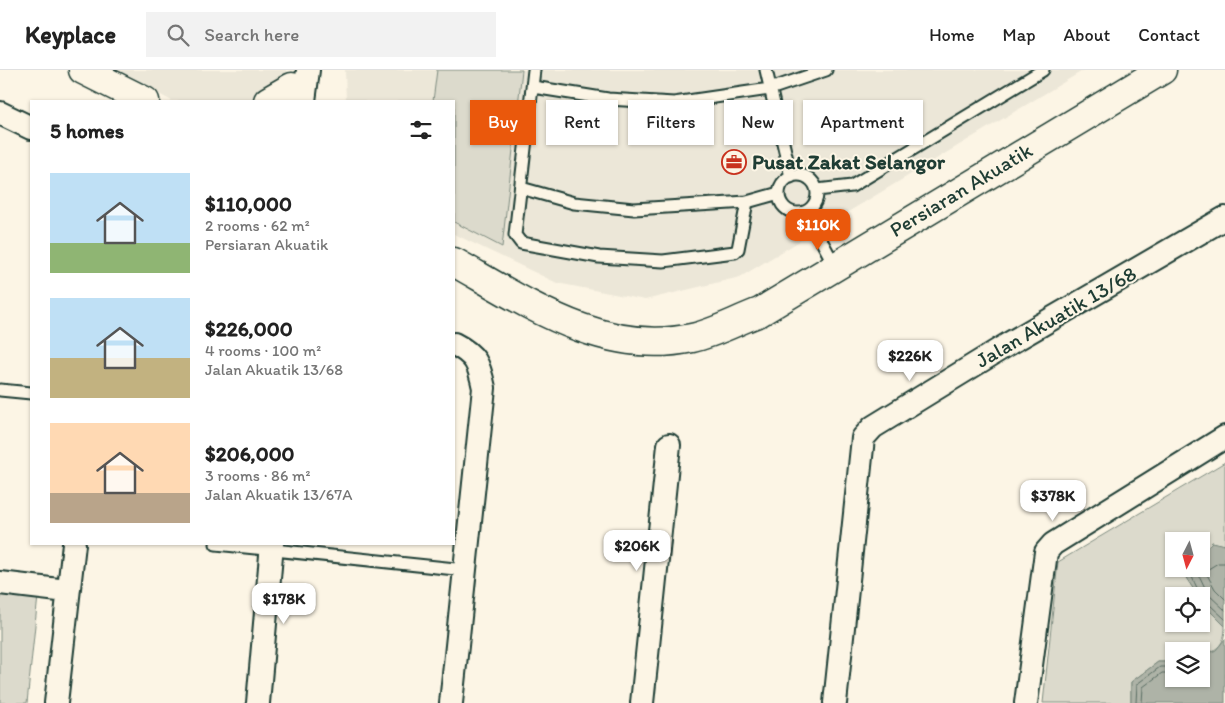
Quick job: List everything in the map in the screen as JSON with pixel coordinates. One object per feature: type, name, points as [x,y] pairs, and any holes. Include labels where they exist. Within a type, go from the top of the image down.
[{"type":"street","points":[[83,70],[143,100]]},
{"type":"street","name":"Persiaran Akuatik","points":[[455,263],[574,326],[609,337],[648,342],[693,338],[760,312],[1162,70]]},
{"type":"street","points":[[271,100],[300,89]]},
{"type":"street","points":[[0,113],[30,128]]},
{"type":"street","name":"Jalan Akuatik 13/68","points":[[834,703],[863,438],[873,427],[1010,343],[1225,218]]},
{"type":"street","points":[[451,703],[484,388],[481,371],[475,358],[455,345]]},
{"type":"street","points":[[1026,703],[1046,552],[1053,544],[1225,437]]},
{"type":"street","points":[[642,703],[669,445]]},
{"type":"street","points":[[56,703],[67,591],[74,545]]},
{"type":"street","points":[[258,703],[272,546]]},
{"type":"street","points":[[0,583],[67,591]]},
{"type":"lane","points":[[534,70],[515,235],[521,243],[599,257],[663,260],[735,252],[738,249],[747,202]]},
{"type":"lane","points":[[766,70],[791,177]]},
{"type":"lane","points":[[532,87],[608,99],[674,103],[770,89],[826,70]]},
{"type":"lane","points":[[817,190],[852,186],[1043,70]]},
{"type":"lane","points":[[804,176],[814,184],[817,190],[816,203],[806,212],[793,213],[782,206],[779,193],[782,183],[791,177],[804,176]]},
{"type":"lane","points":[[521,188],[574,202],[634,208],[747,202],[779,193]]},
{"type":"lane","points":[[806,212],[835,266]]},
{"type":"lane","points":[[0,390],[30,393]]},
{"type":"lane","points":[[244,545],[272,546],[465,570]]},
{"type":"shaded area","points":[[114,70],[286,70],[285,81],[256,100],[170,100]]},
{"type":"shaded area","points":[[345,70],[1084,70],[740,277],[645,300],[557,283],[455,234],[455,100],[346,100]]},
{"type":"shaded area","points":[[437,70],[522,70],[519,100],[470,100],[470,145],[514,145],[502,247],[455,223],[455,100],[433,100]]},
{"type":"shaded area","points":[[1225,462],[1225,545],[1212,542],[1210,544],[1210,532],[1165,532],[1165,578],[1186,578],[1192,587],[1165,587],[1165,632],[1210,632],[1210,611],[1225,626],[1224,638],[1219,646],[1210,652],[1210,642],[1165,642],[1165,662],[1158,662],[1131,682],[1131,703],[1043,703],[1058,562]]},
{"type":"shaded area","points":[[0,593],[38,596],[27,703],[0,703]]},
{"type":"water","points":[[1212,542],[1225,545],[1225,626],[1210,611],[1210,587],[1192,587],[1186,578],[1210,578],[1210,544]]},
{"type":"water","points":[[1225,639],[1225,703],[1131,703],[1131,682],[1158,662],[1165,662],[1165,687],[1210,687],[1210,653],[1216,650]]},
{"type":"place","name":"Pusat Zakat Selangor","points":[[734,162]]}]
